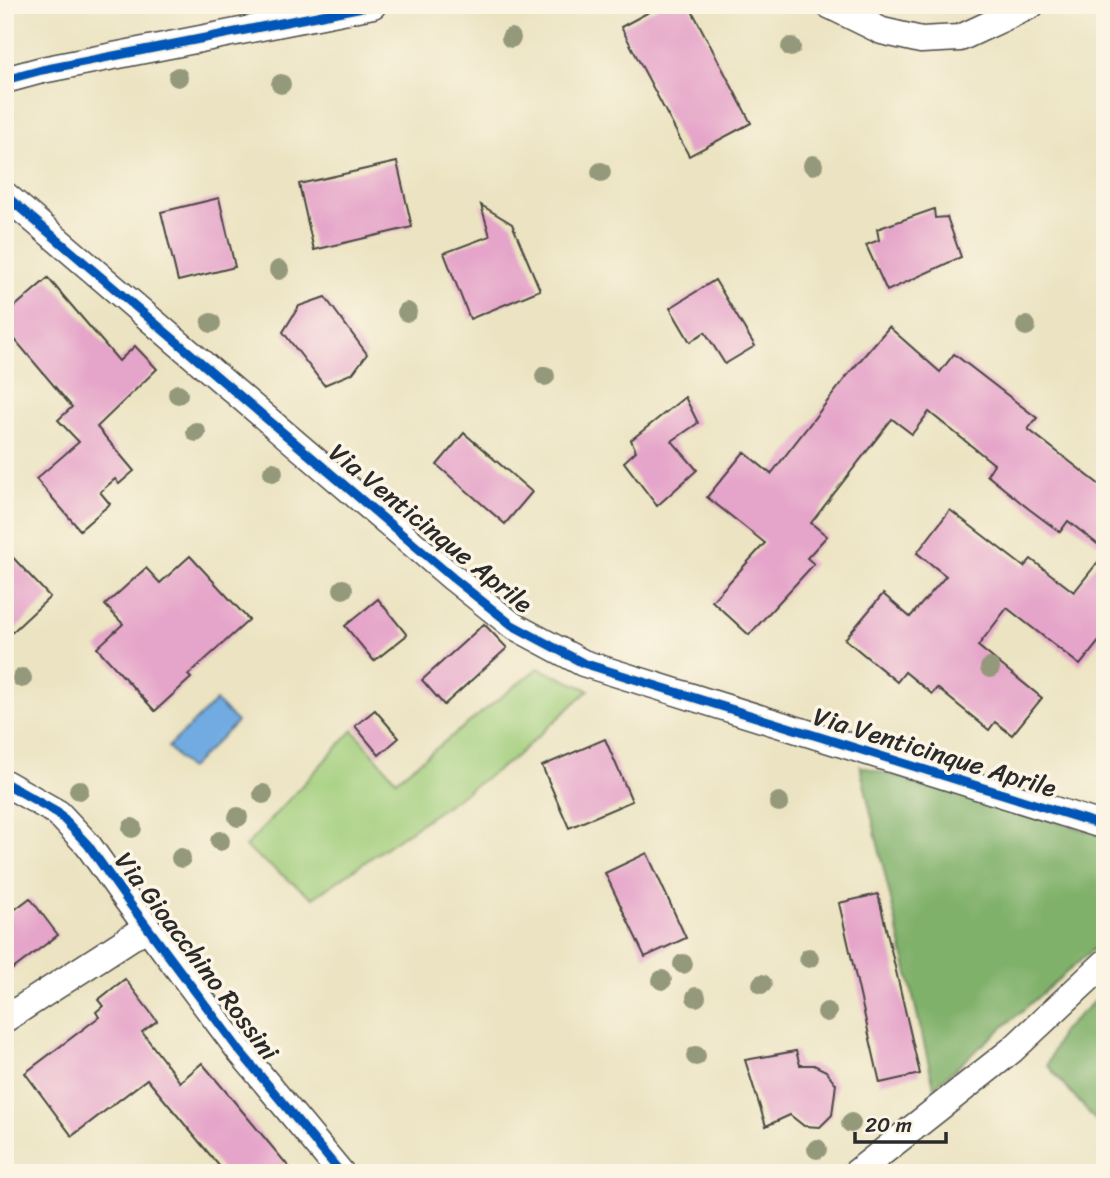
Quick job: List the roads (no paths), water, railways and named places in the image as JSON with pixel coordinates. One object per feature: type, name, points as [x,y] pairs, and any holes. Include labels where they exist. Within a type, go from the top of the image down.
[{"type":"street","points":[[5,80],[373,5]]},
{"type":"street","points":[[829,5],[881,31],[921,40],[960,38],[1031,5]]},
{"type":"street","points":[[5,101],[42,71]]},
{"type":"street","name":"Via Venticinque Aprile","points":[[5,195],[421,551],[512,625],[583,663],[1105,826]]},
{"type":"street","name":"Via Gioacchino Rossini","points":[[5,783],[58,813],[89,845],[239,1050],[341,1173]]},
{"type":"street","points":[[5,1019],[147,927]]},
{"type":"street","points":[[856,1173],[1012,1050],[1105,963]]},
{"type":"water","points":[[216,701],[237,722],[189,769],[168,747]]}]
